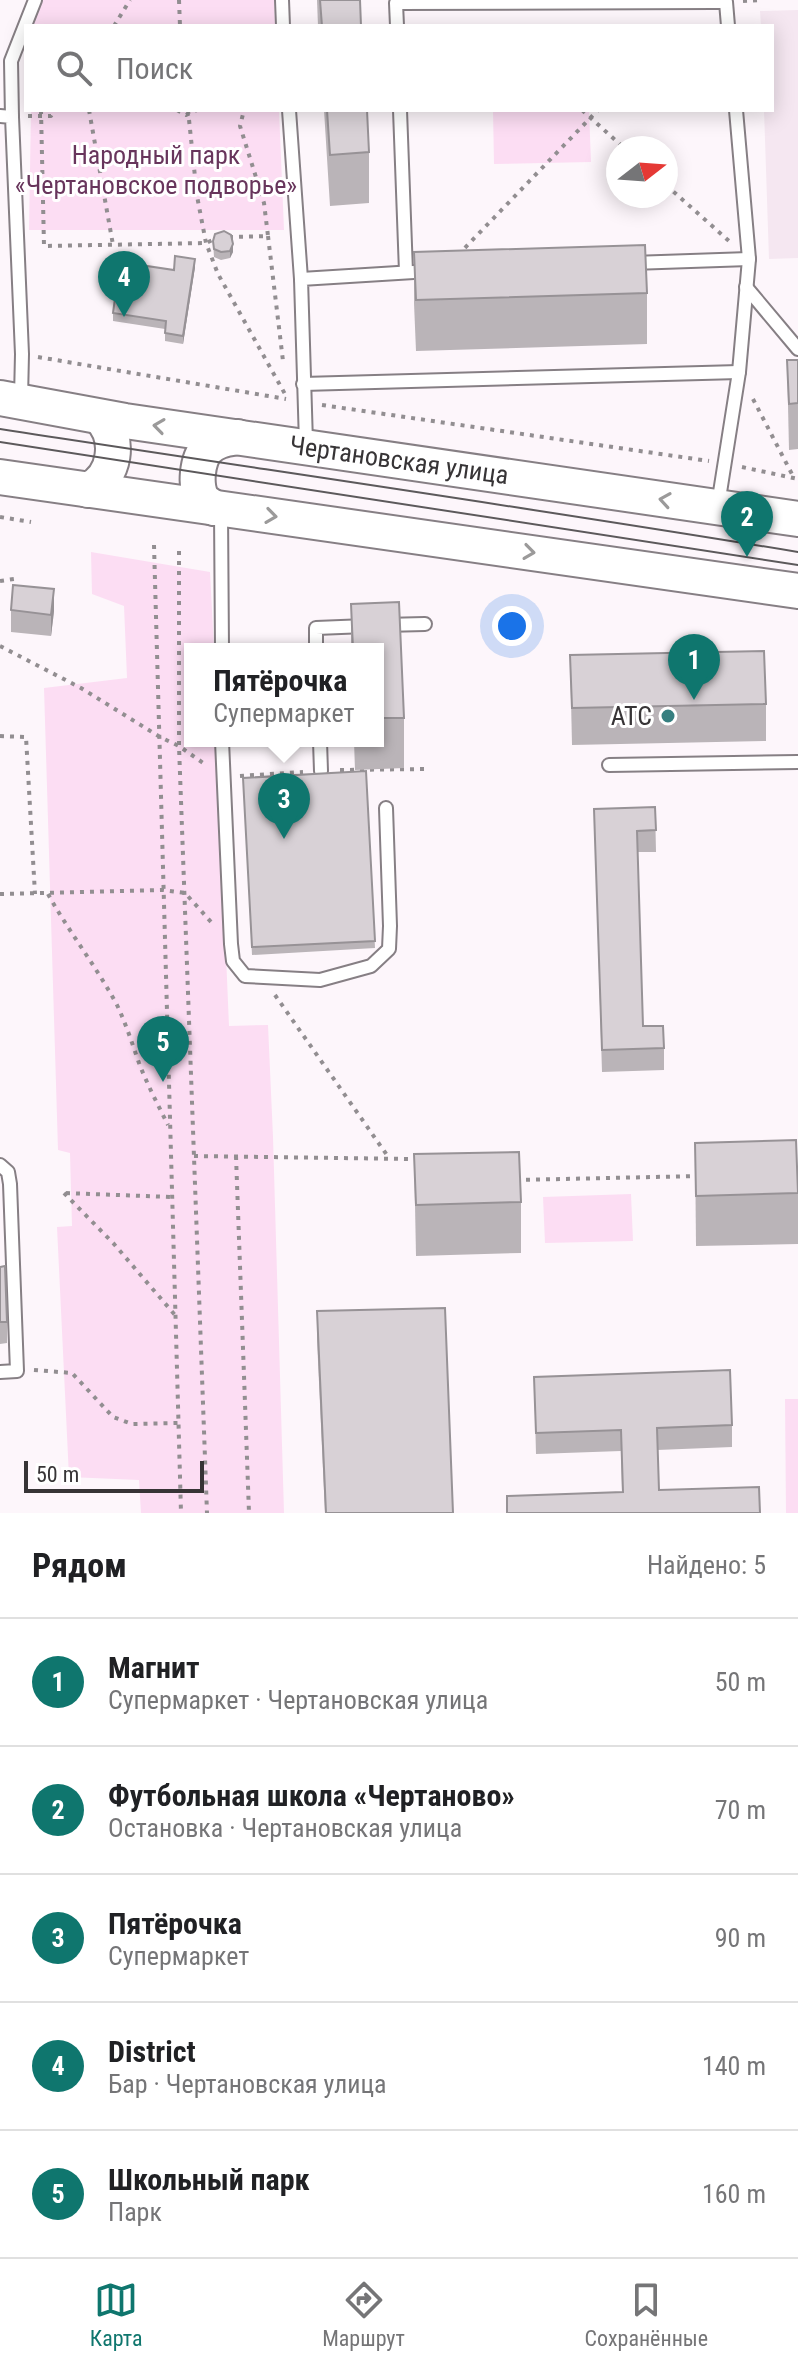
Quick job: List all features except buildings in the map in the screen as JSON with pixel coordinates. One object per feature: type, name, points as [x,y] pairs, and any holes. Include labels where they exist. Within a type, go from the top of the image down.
[{"type":"main road","name":"Чертановская улица","points":[[10,400],[100,417],[798,519]]},
{"type":"main road","points":[[88,490],[105,478],[111,459],[112,435],[100,417]]},
{"type":"main road","points":[[217,508],[203,499],[198,488],[201,460],[207,449],[219,441],[238,437]]},
{"type":"main road","points":[[0,477],[798,591]]},
{"type":"lane","points":[[26,24],[35,0]]},
{"type":"lane","points":[[282,0],[283,24]]},
{"type":"lane","points":[[397,24],[396,1],[726,2],[728,24]]},
{"type":"lane","points":[[10,400],[22,354],[6,117],[11,61],[24,28]]},
{"type":"lane","points":[[289,112],[301,279],[306,446]]},
{"type":"lane","points":[[400,112],[406,272]]},
{"type":"lane","points":[[718,508],[739,372],[749,259],[736,112]]},
{"type":"lane","points":[[626,263],[749,259]]},
{"type":"lane","points":[[301,279],[443,271]]},
{"type":"lane","points":[[746,287],[798,349]]},
{"type":"lane","points":[[303,384],[739,372]]},
{"type":"lane","points":[[217,508],[222,643]]},
{"type":"lane","points":[[316,643],[316,628],[425,624]]},
{"type":"lane","points":[[222,747],[231,944],[233,961],[245,976],[320,980],[371,966],[389,949],[386,808]]},
{"type":"lane","points":[[320,747],[321,771]]},
{"type":"lane","points":[[609,765],[798,762]]},
{"type":"lane","points":[[0,1165],[8,1172],[10,1184],[17,1371],[0,1372]]},
{"type":"path","points":[[115,24],[130,0]]},
{"type":"path","points":[[179,0],[180,24]]},
{"type":"path","points":[[89,112],[113,245]]},
{"type":"path","points":[[189,112],[197,196],[206,243],[218,274],[288,400]]},
{"type":"path","points":[[244,112],[240,126],[264,203],[284,370]]},
{"type":"path","points":[[584,112],[610,136]]},
{"type":"path","points":[[443,271],[595,112]]},
{"type":"path","points":[[6,117],[41,113],[44,246],[206,243],[219,237],[268,236]]},
{"type":"path","points":[[678,196],[749,259]]},
{"type":"path","points":[[22,354],[288,400]]},
{"type":"path","points":[[739,372],[796,478]]},
{"type":"path","points":[[286,385],[288,400]]},
{"type":"path","points":[[303,403],[725,463],[796,478]]},
{"type":"path","points":[[0,517],[31,522]]},
{"type":"path","points":[[154,545],[181,1513]]},
{"type":"path","points":[[179,551],[179,746],[207,1513]]},
{"type":"path","points":[[0,581],[14,579]]},
{"type":"path","points":[[0,646],[81,688],[223,776],[425,769]]},
{"type":"path","points":[[0,736],[26,737],[35,894]]},
{"type":"path","points":[[0,894],[163,890],[185,893],[231,944]]},
{"type":"path","points":[[48,894],[119,1009],[140,1065],[170,1128]]},
{"type":"path","points":[[262,977],[389,1158]]},
{"type":"path","points":[[194,1156],[409,1159]]},
{"type":"path","points":[[236,1156],[249,1513]]},
{"type":"path","points":[[516,1180],[704,1176]]},
{"type":"path","points":[[171,1197],[64,1193],[114,1244],[175,1315]]},
{"type":"path","points":[[17,1371],[43,1369],[72,1373],[113,1417],[132,1424],[178,1423]]},
{"type":"shaded area","points":[[798,10],[798,258],[769,259],[764,112],[774,112],[774,24],[761,24],[760,11]]},
{"type":"green space","points":[[32,0],[274,0],[275,24],[32,24]]},
{"type":"green space","name":"Народный парк «Чертановское подворье»","points":[[31,112],[279,112],[284,230],[29,230]]},
{"type":"green space","points":[[493,112],[589,112],[591,162],[494,164]]},
{"type":"green space","points":[[91,552],[210,572],[214,643],[184,643],[184,747],[217,747],[229,1026],[268,1025],[284,1513],[141,1513],[139,1480],[69,1477],[57,1227],[72,1226],[70,1153],[58,1150],[44,688],[127,678],[124,606],[92,594]]},
{"type":"green space","points":[[631,1194],[633,1241],[545,1243],[543,1197]]},
{"type":"green space","points":[[785,1399],[798,1399],[798,1513],[786,1513]]},
{"type":"tram line","points":[[0,429],[798,552]]},
{"type":"tram line","points":[[0,442],[798,565]]},
{"type":"place","name":"District","points":[[124,317]]},
{"type":"place","name":"Футбольная школа «Чертаново»","points":[[747,557]]},
{"type":"place","name":"Магнит","points":[[694,700]]},
{"type":"place","name":"АТС","points":[[668,716]]},
{"type":"place","name":"Пятёрочка","points":[[284,839]]},
{"type":"place","name":"Школьный парк","points":[[163,1082]]}]
